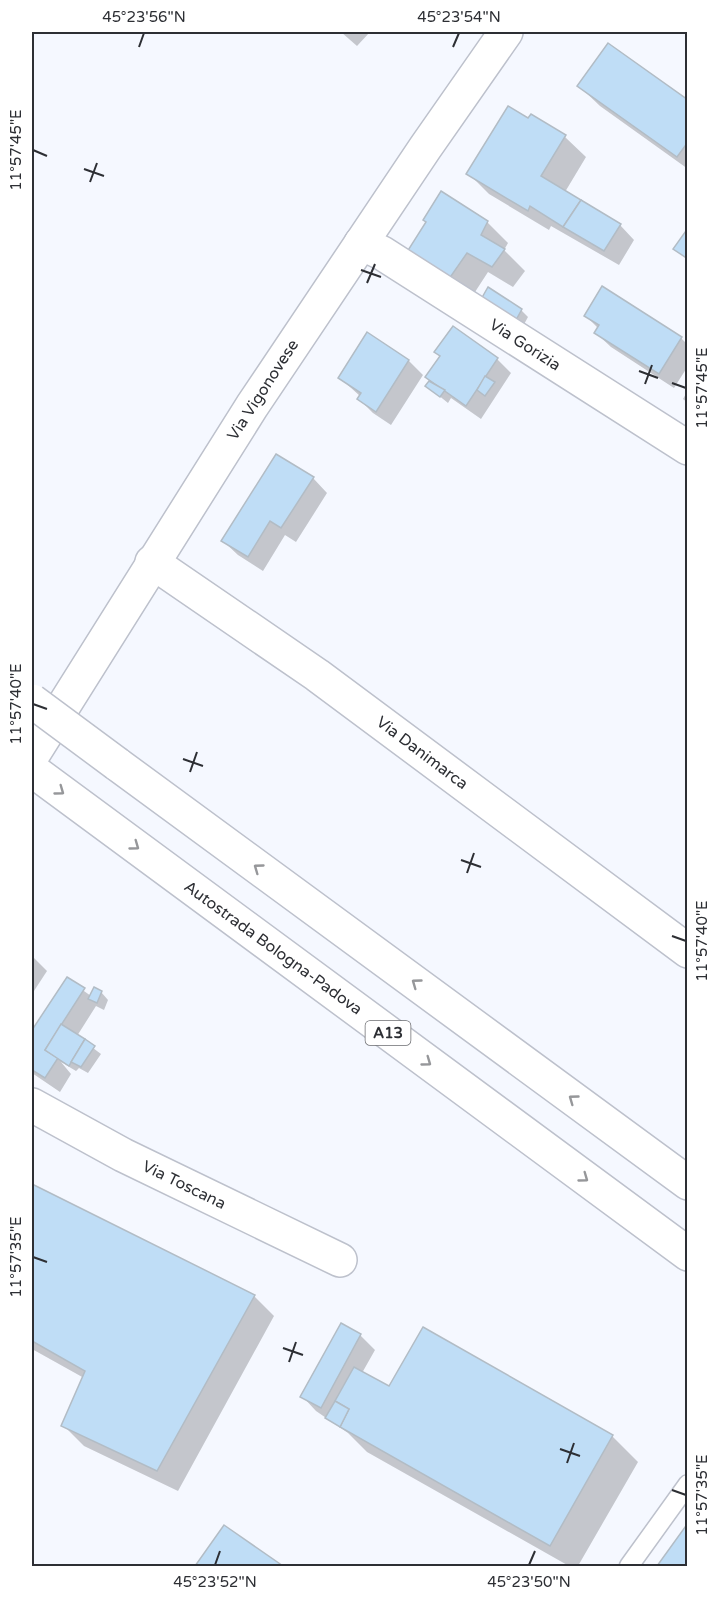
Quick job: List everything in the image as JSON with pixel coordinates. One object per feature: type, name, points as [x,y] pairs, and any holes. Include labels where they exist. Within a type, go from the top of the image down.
[{"type":"main road","name":"Via Vigonovese","points":[[32,756],[252,406],[506,32]]},
{"type":"main road","name":"Via Gorizia","points":[[361,243],[382,253],[687,448]]},
{"type":"main road","name":"Via Danimarca","points":[[152,562],[317,675],[687,951]]},
{"type":"main road","points":[[32,701],[687,1183]]},
{"type":"main road","name":"Autostrada Bologna-Padova","points":[[32,770],[687,1254]]},
{"type":"main road","name":"Via Toscana","points":[[32,1105],[123,1155],[340,1260]]},
{"type":"lane","points":[[629,1566],[687,1484]]},
{"type":"building","points":[[608,43],[688,100],[688,142],[677,157],[577,86]]},
{"type":"building","points":[[508,106],[528,118],[531,114],[566,135],[541,176],[581,200],[563,227],[530,206],[528,211],[466,174]]},
{"type":"building","points":[[441,191],[488,221],[481,235],[505,249],[492,267],[467,253],[442,289],[400,263],[426,222],[423,220]]},
{"type":"building","points":[[581,200],[621,224],[604,251],[563,227]]},
{"type":"building","points":[[688,228],[688,259],[673,249]]},
{"type":"building","points":[[602,286],[682,337],[659,374],[594,333],[599,325],[584,316]]},
{"type":"building","points":[[488,287],[522,309],[510,331],[475,310]]},
{"type":"building","points":[[453,326],[498,358],[466,406],[425,377],[440,356],[434,352]]},
{"type":"building","points":[[367,332],[409,360],[376,412],[357,399],[361,393],[338,378]]},
{"type":"building","points":[[485,376],[495,382],[485,396],[477,390]]},
{"type":"building","points":[[429,381],[445,390],[440,397],[425,386]]},
{"type":"building","points":[[276,454],[314,477],[281,528],[270,521],[248,557],[221,541]]},
{"type":"building","points":[[67,977],[85,988],[45,1050],[58,1058],[45,1078],[32,1070],[32,1030]]},
{"type":"building","points":[[94,987],[102,991],[97,1003],[88,999]]},
{"type":"building","points":[[61,1024],[85,1039],[69,1066],[45,1050]]},
{"type":"building","points":[[85,1039],[95,1046],[81,1067],[71,1062]]},
{"type":"building","points":[[32,1184],[255,1295],[157,1471],[61,1426],[85,1371],[32,1341]]},
{"type":"building","points":[[341,1323],[361,1334],[321,1408],[300,1397]]},
{"type":"building","points":[[423,1327],[613,1435],[550,1546],[340,1427],[349,1409],[335,1401],[354,1367],[389,1386]]},
{"type":"building","points":[[335,1401],[349,1409],[340,1427],[325,1418]]},
{"type":"building","points":[[688,1523],[688,1566],[657,1566]]},
{"type":"building","points":[[224,1525],[283,1566],[195,1566]]}]
